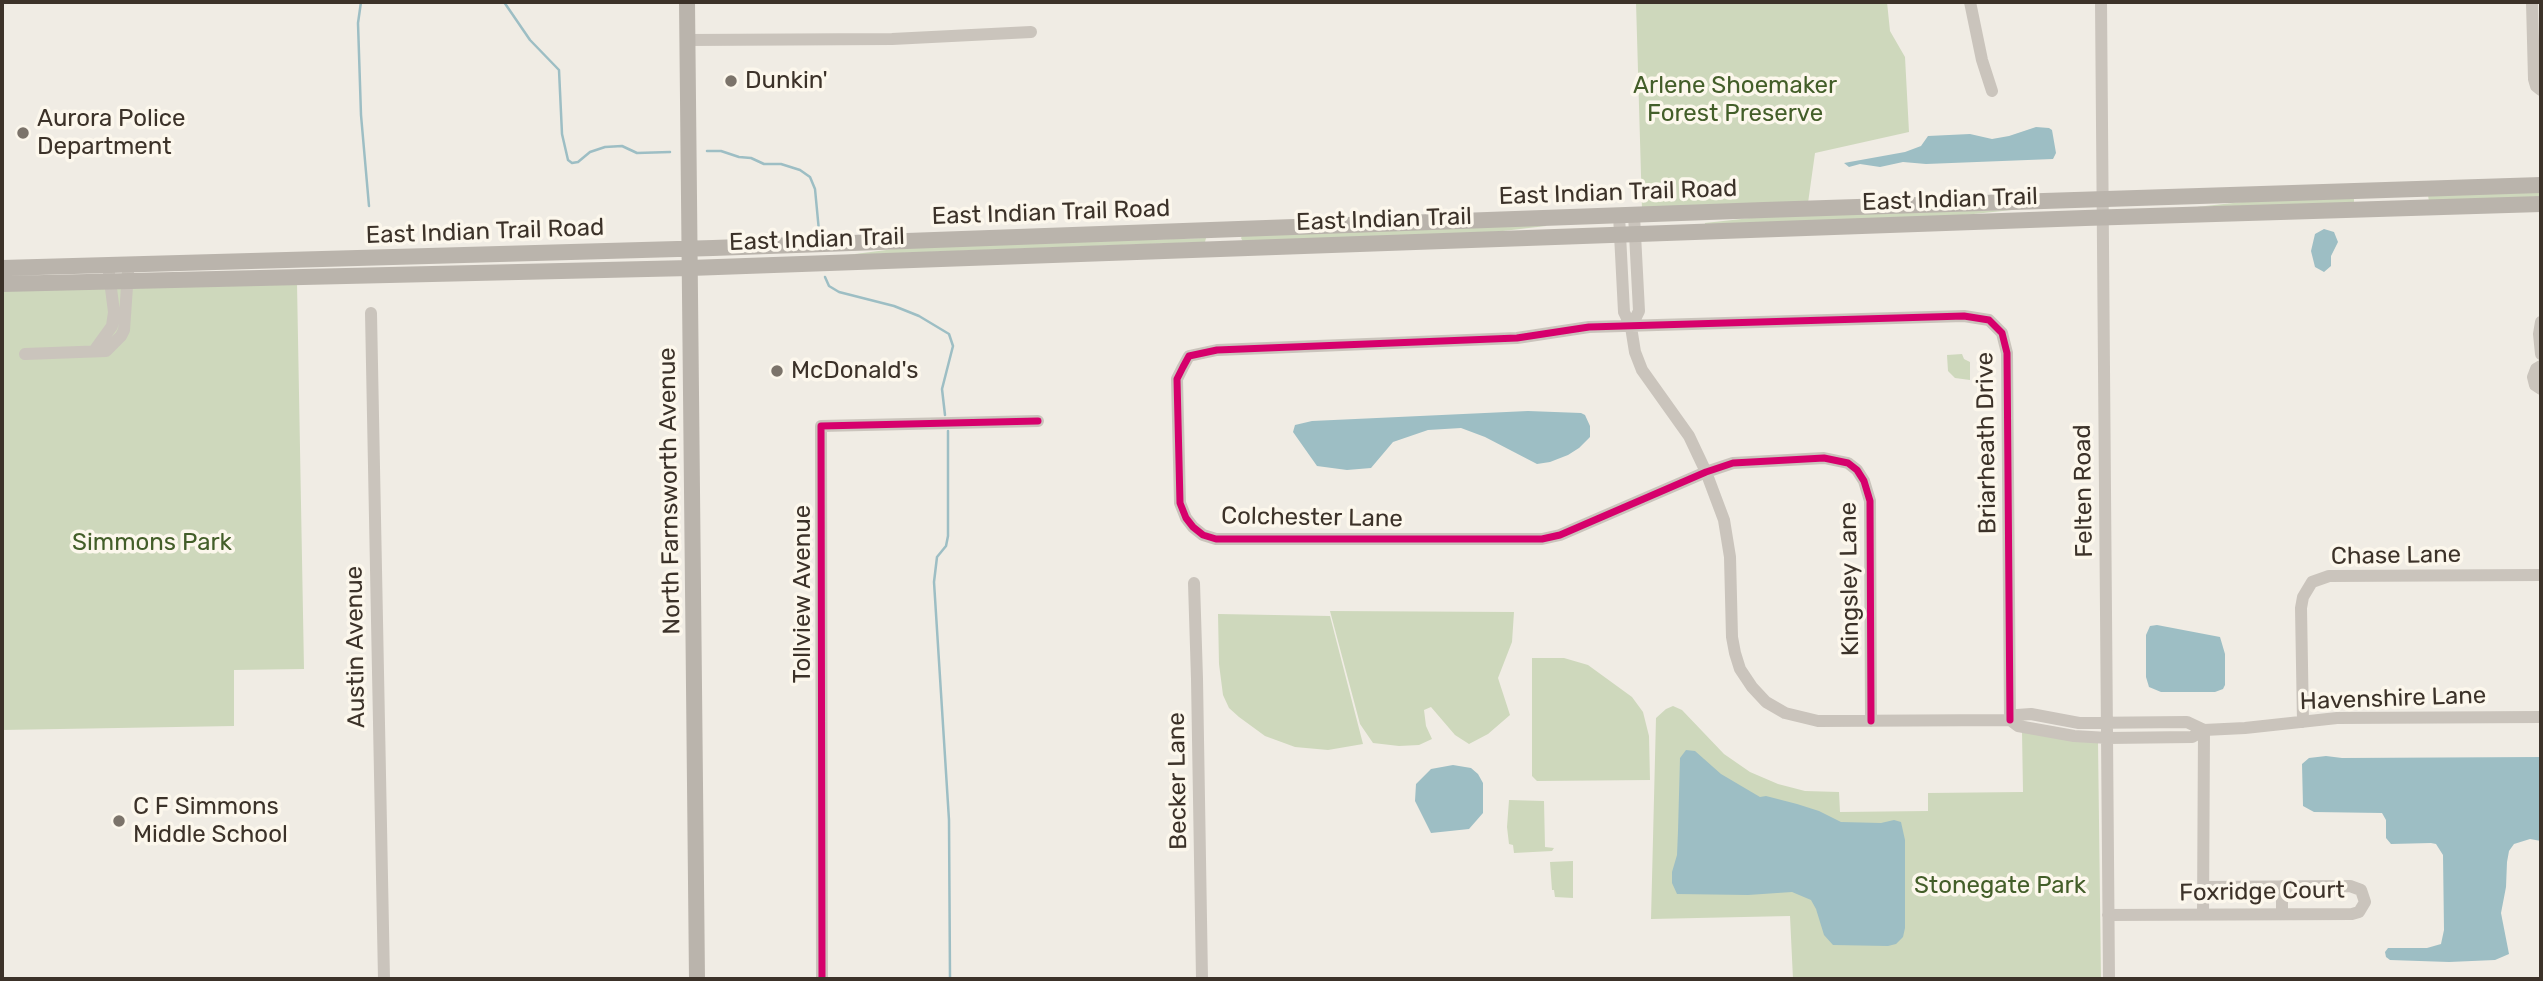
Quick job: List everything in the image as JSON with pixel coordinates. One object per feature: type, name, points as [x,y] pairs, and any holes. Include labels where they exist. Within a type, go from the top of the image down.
[{"type":"main road","name":"North Farnsworth Avenue","points":[[687,2],[697,979]]},
{"type":"main road","points":[[2102,199],[2541,186]]},
{"type":"main road","name":"East Indian Trail Road","points":[[128,273],[690,249],[2102,199]]},
{"type":"main road","name":"East Indian Trail","points":[[690,268],[2541,205]]},
{"type":"main road","points":[[1222,230],[1223,249]]},
{"type":"main road","name":"East Indian Trail Road","points":[[2,268],[128,273],[690,268]]},
{"type":"main road","name":"East Indian Trail Road","points":[[2,284],[108,273]]},
{"type":"street","points":[[1970,2],[1982,60],[1992,91]]},
{"type":"street","points":[[2094,2],[2101,2]]},
{"type":"street","name":"Felten Road","points":[[2101,2],[2109,979]]},
{"type":"street","points":[[2532,2],[2537,77]]},
{"type":"street","points":[[687,40],[878,39],[1031,32]]},
{"type":"street","name":"Havenshire Lane","points":[[1627,215],[1624,312],[1631,327],[1635,352],[1642,370],[1682,425],[1706,472],[1720,508],[1728,540],[1735,653],[1740,669],[1766,702],[1785,713],[1802,719],[1871,721],[2010,720],[2017,715],[2031,714],[2068,722],[2187,722],[2204,730],[2245,729],[2337,718],[2541,717]]},
{"type":"street","points":[[94,351],[112,326],[114,312],[108,273]]},
{"type":"street","points":[[25,354],[106,351],[121,336],[126,322],[128,273]]},
{"type":"street","name":"Austin Avenue","points":[[371,313],[384,979]]},
{"type":"street","name":"Briarheath Drive","points":[[1631,327],[1964,316],[1979,316],[1996,325],[2006,342],[2007,353],[2010,720]]},
{"type":"street","points":[[2541,322],[2541,354]]},
{"type":"street","name":"Colchester Lane","points":[[1631,327],[1590,327],[1517,338],[1217,350],[1189,356],[1177,379],[1180,503],[1186,518],[1203,535],[1216,539],[1542,539],[1560,535],[1706,472]]},
{"type":"street","points":[[2541,366],[2536,369],[2533,377],[2541,389]]},
{"type":"street","name":"Tollview Avenue","points":[[822,979],[821,426],[1038,421]]},
{"type":"street","name":"Kingsley Lane","points":[[1706,472],[1746,461],[1824,458],[1848,463],[1857,470],[1864,481],[1870,501],[1871,721]]},
{"type":"street","name":"Chase Lane","points":[[2303,722],[2301,608],[2303,597],[2312,582],[2329,576],[2541,575]]},
{"type":"street","name":"Becker Lane","points":[[1194,583],[1202,979]]},
{"type":"street","name":"Havenshire Lane","points":[[2010,720],[2018,726],[2074,736],[2108,738],[2192,737],[2204,730]]},
{"type":"street","points":[[2203,914],[2204,730]]},
{"type":"street","points":[[2282,914],[2283,886]]},
{"type":"street","name":"Foxridge Court","points":[[2108,915],[2352,914],[2358,912],[2365,902],[2361,890],[2356,887],[2203,887]]},
{"type":"green space","name":"Arlene Shoemaker Forest Preserve","points":[[1636,2],[1887,2],[1890,31],[1905,57],[1909,132],[1815,153],[1808,203],[1642,209]]},
{"type":"green space","points":[[2541,191],[2541,199],[2429,202],[2428,195]]},
{"type":"green space","points":[[2354,197],[2354,204],[2196,207],[2261,200]]},
{"type":"green space","points":[[2012,210],[1945,217],[1705,225],[1778,215]]},
{"type":"green space","points":[[1546,224],[1477,234],[1243,242],[1241,238],[1242,236]]},
{"type":"green space","points":[[1206,238],[1205,242],[847,255],[910,247]]},
{"type":"green space","name":"Simmons Park","points":[[297,283],[304,669],[234,670],[234,726],[2,730],[2,289]]},
{"type":"green space","points":[[1962,354],[1964,359],[1970,362],[1970,380],[1955,378],[1948,371],[1947,355]]},
{"type":"green space","points":[[1330,611],[1514,612],[1512,642],[1498,678],[1510,715],[1488,734],[1469,744],[1455,735],[1431,707],[1424,710],[1426,726],[1432,739],[1419,745],[1373,743],[1360,724]]},
{"type":"green space","points":[[1218,614],[1330,616],[1363,744],[1328,750],[1295,747],[1265,736],[1239,717],[1229,708],[1223,695]]},
{"type":"green space","points":[[1532,658],[1564,658],[1588,665],[1632,697],[1643,712],[1649,736],[1650,780],[1537,781],[1532,776]]},
{"type":"green space","name":"Stonegate Park","points":[[1673,706],[1682,710],[1724,754],[1750,772],[1778,784],[1805,791],[1839,792],[1840,812],[1928,811],[1928,793],[2023,792],[2022,731],[2098,742],[2101,979],[1793,979],[1790,916],[1651,919],[1656,718]]},
{"type":"green space","points":[[1509,800],[1544,801],[1545,847],[1554,848],[1552,851],[1514,853],[1513,845],[1509,844],[1507,827]]},
{"type":"green space","points":[[1573,861],[1573,898],[1555,897],[1550,862]]},
{"type":"water","points":[[2036,127],[2052,130],[2056,153],[2053,159],[1926,164],[1903,162],[1880,167],[1860,164],[1849,167],[1844,163],[1905,152],[1921,146],[1928,136],[1970,134],[1992,139]]},
{"type":"water","points":[[2324,229],[2334,232],[2338,242],[2331,256],[2331,266],[2324,272],[2315,267],[2311,251],[2315,234]]},
{"type":"water","points":[[1528,411],[1581,413],[1585,415],[1590,426],[1590,437],[1568,455],[1537,464],[1485,437],[1461,428],[1428,430],[1393,442],[1371,468],[1347,470],[1317,466],[1293,432],[1295,425],[1312,421]]},
{"type":"water","points":[[2150,626],[2220,637],[2225,654],[2223,689],[2215,692],[2161,692],[2149,687],[2146,677],[2146,635]]},
{"type":"water","points":[[1686,750],[1695,751],[1721,774],[1760,797],[1797,804],[1841,822],[1901,822],[1905,840],[1903,937],[1896,944],[1888,946],[1833,945],[1824,935],[1811,900],[1792,892],[1748,895],[1677,894],[1672,883],[1672,872],[1677,855],[1680,758]]},
{"type":"water","points":[[2541,757],[2541,841],[2530,839],[2514,844],[2509,851],[2507,862],[2501,913],[2509,954],[2495,960],[2449,962],[2390,960],[2386,957],[2388,948],[2427,948],[2441,944],[2444,930],[2443,855],[2436,844],[2391,844],[2386,838],[2386,820],[2382,813],[2314,812],[2303,806],[2302,764],[2309,758]]},
{"type":"water","points":[[1453,765],[1471,768],[1478,774],[1483,783],[1483,813],[1469,829],[1431,833],[1415,801],[1416,784],[1431,769]]},
{"type":"waterway","points":[[361,2],[358,23],[361,115],[369,206]]},
{"type":"waterway","points":[[504,2],[530,40],[559,70],[562,134],[568,160],[572,163],[578,162],[590,152],[605,147],[622,146],[637,153],[670,152]]},
{"type":"waterway","points":[[707,151],[721,151],[764,164],[781,164],[800,170],[810,177],[815,189],[819,231]]},
{"type":"waterway","points":[[825,277],[829,286],[839,292],[894,306],[919,316],[949,334],[953,346],[942,389],[945,415]]},
{"type":"waterway","points":[[948,431],[948,536],[946,546],[937,557],[934,582],[949,820],[950,979]]},
{"type":"cycle path","points":[[1871,721],[1870,501],[1864,481],[1848,463],[1824,458],[1733,463],[1560,535],[1542,539],[1216,539],[1203,535],[1193,527],[1180,503],[1177,379],[1183,367],[1189,356],[1217,350],[1517,338],[1589,327],[1964,316],[1989,320],[2002,333],[2007,353],[2010,720]]},
{"type":"cycle path","points":[[822,979],[821,426],[1038,421]]},
{"type":"place","name":"Dunkin'","points":[[731,81]]},
{"type":"place","name":"Aurora Police Department","points":[[23,133]]},
{"type":"place","name":"McDonald's","points":[[777,371]]},
{"type":"place","name":"C F Simmons Middle School","points":[[119,821]]}]
